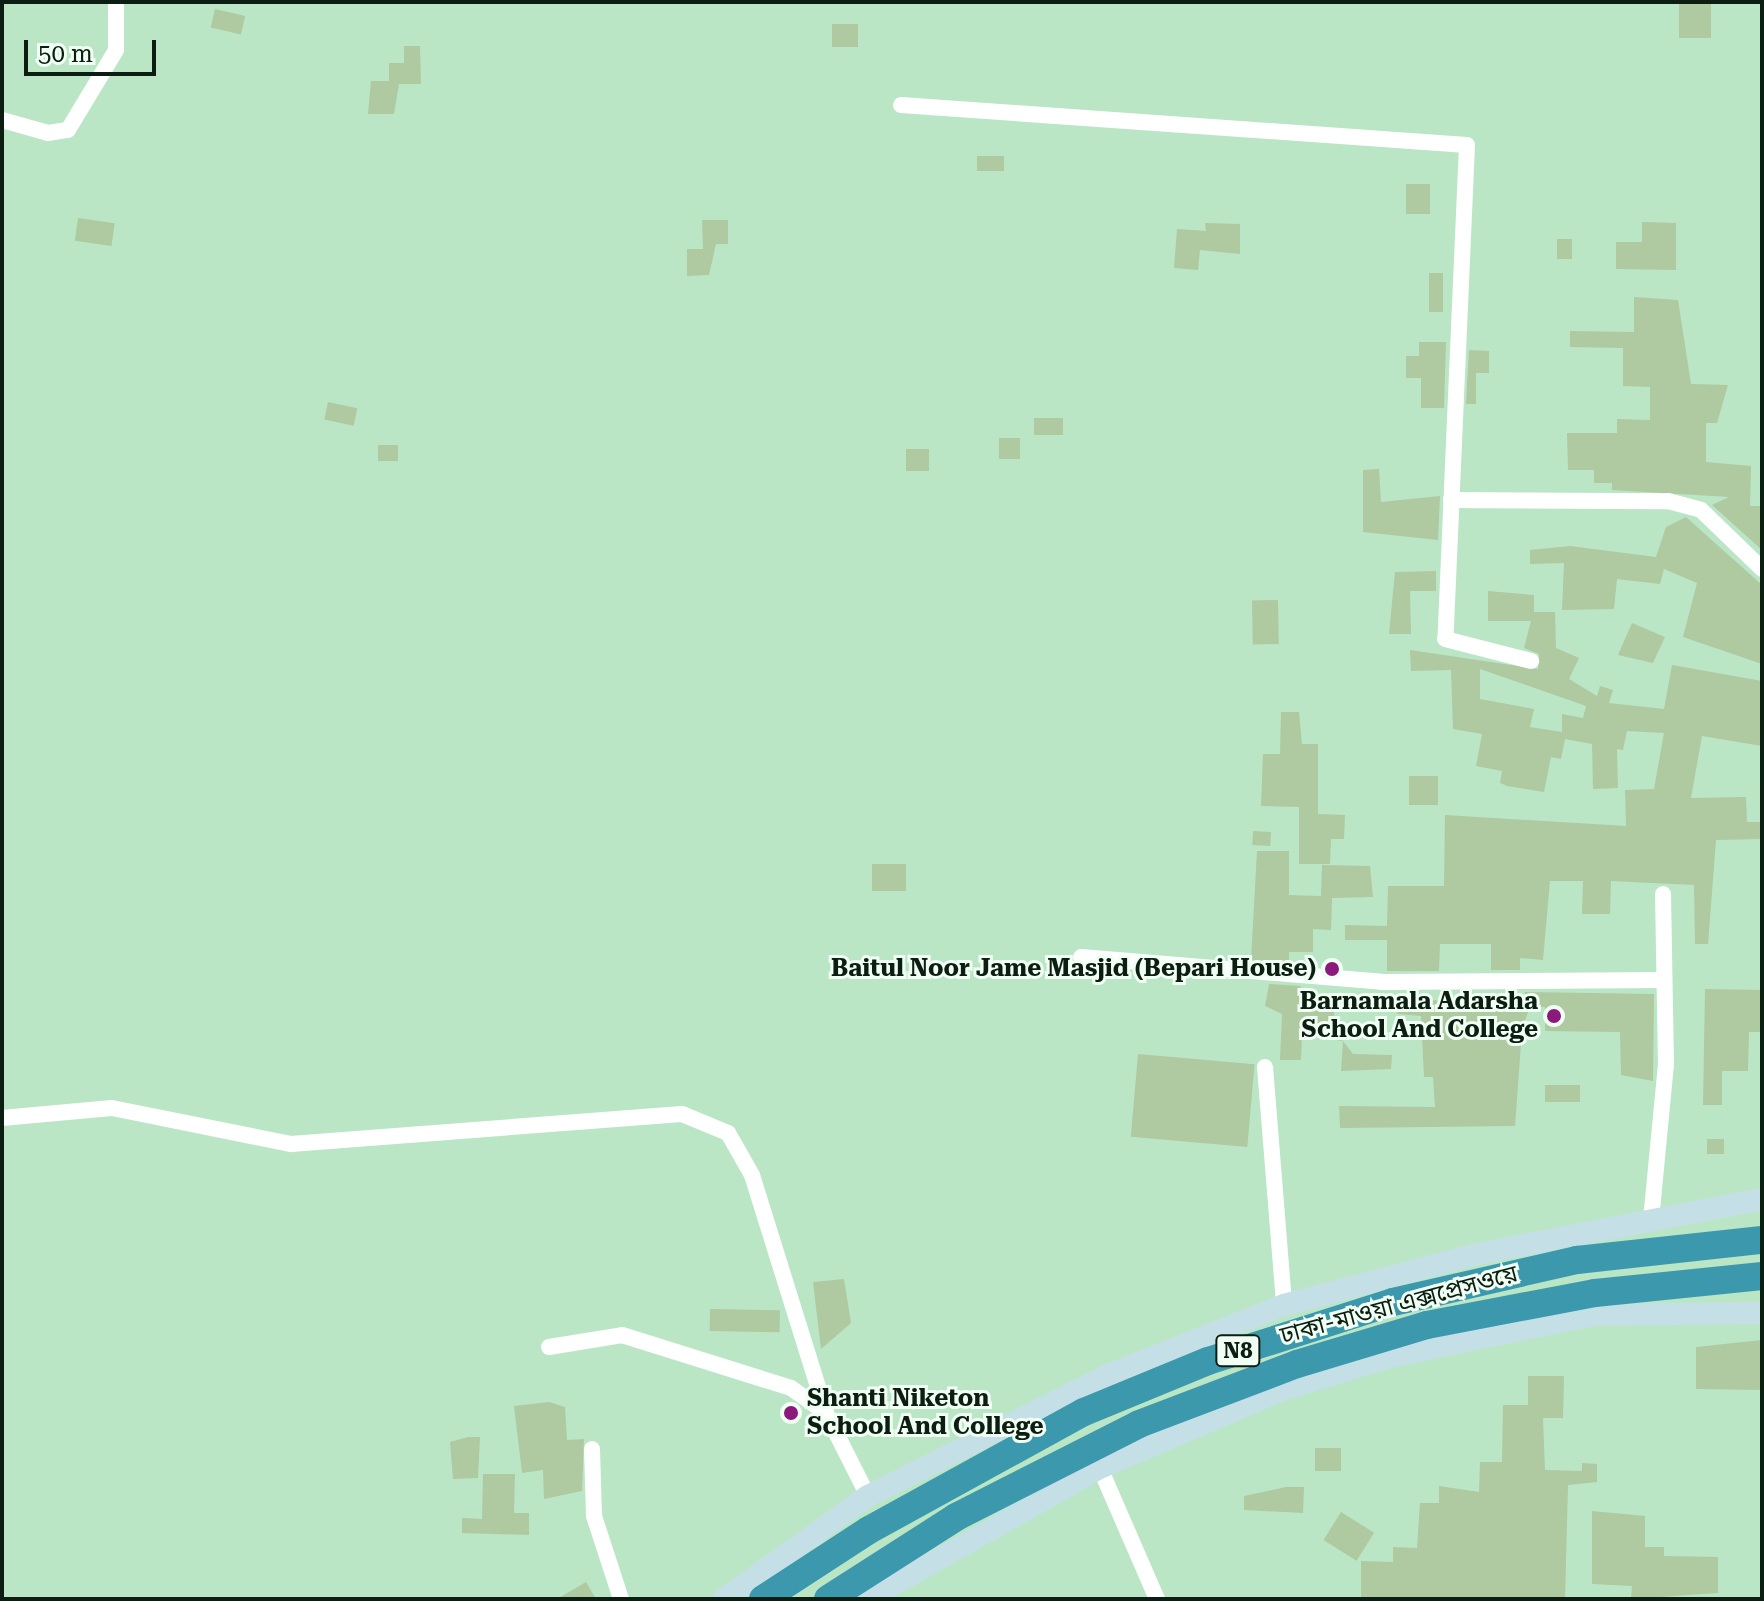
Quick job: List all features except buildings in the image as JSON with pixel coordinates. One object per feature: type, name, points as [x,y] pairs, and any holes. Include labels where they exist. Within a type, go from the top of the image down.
[{"type":"highway","name":"ঢাকা-মাওয়া এক্সপ্রেসওয়ে","points":[[763,1599],[869,1530],[1057,1427],[1208,1361],[1393,1302],[1577,1260],[1762,1240]]},
{"type":"highway","name":"ঢাকা-মাওয়া এক্সপ্রেসওয়ে","points":[[828,1599],[956,1517],[1125,1431],[1297,1364],[1473,1316],[1595,1293],[1762,1276]]},
{"type":"main road","points":[[724,1599],[868,1496],[1108,1375],[1284,1305],[1365,1279],[1762,1199]]},
{"type":"main road","points":[[868,1599],[1100,1468],[1282,1390],[1389,1357],[1593,1315],[1762,1313]]},
{"type":"street","points":[[2,120],[48,133],[68,130],[116,50],[116,2]]},
{"type":"street","points":[[901,105],[1467,145],[1445,639],[1531,661]]},
{"type":"street","points":[[1451,500],[1668,501],[1701,510],[1762,569]]},
{"type":"street","points":[[1651,1220],[1666,1065],[1661,980],[1663,894]]},
{"type":"street","points":[[1081,957],[1382,982],[1661,980]]},
{"type":"street","points":[[1265,1067],[1284,1305]]},
{"type":"street","points":[[2,1118],[112,1108],[291,1144],[682,1114],[728,1133],[752,1175],[826,1413],[868,1496]]},
{"type":"street","points":[[549,1347],[622,1335],[661,1344],[791,1388],[826,1413]]},
{"type":"street","points":[[592,1449],[594,1516],[621,1599]]},
{"type":"street","points":[[1100,1468],[1157,1599]]},
{"type":"place","name":"Baitul Noor Jame Masjid (Bepari House)","points":[[1332,969]]},
{"type":"place","name":"Barnamala Adarsha School And College","points":[[1554,1016]]},
{"type":"place","name":"Shanti Niketon School And College","points":[[791,1413]]}]
